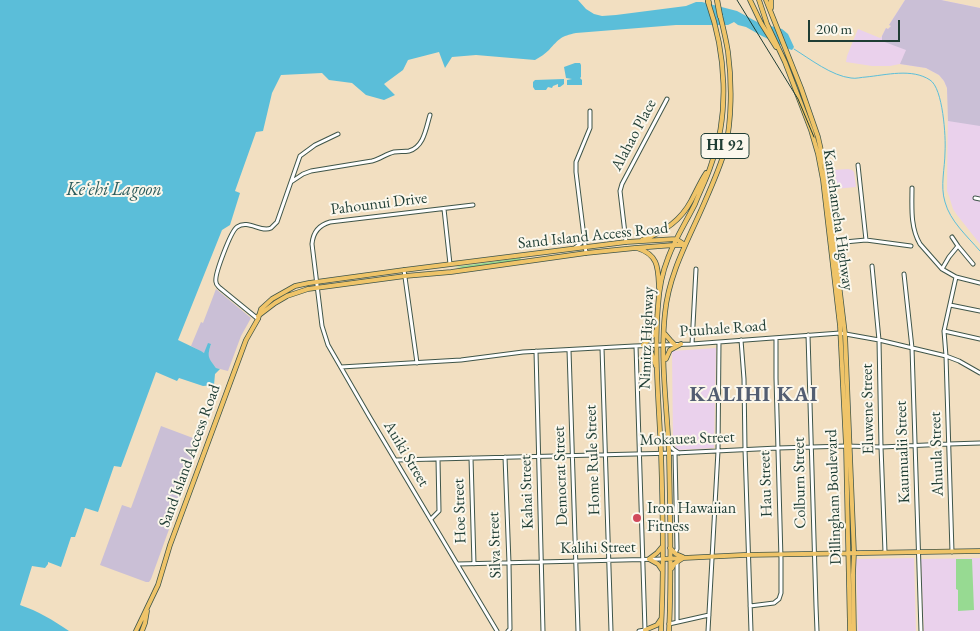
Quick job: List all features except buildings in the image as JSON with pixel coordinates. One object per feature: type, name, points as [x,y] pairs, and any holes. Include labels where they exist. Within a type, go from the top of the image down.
[{"type":"highway","points":[[718,1],[720,16]]},
{"type":"main road","points":[[750,0],[761,23],[777,46]]},
{"type":"main road","points":[[759,0],[777,46]]},
{"type":"main road","points":[[766,0],[773,15]]},
{"type":"main road","points":[[771,0],[773,15]]},
{"type":"main road","name":"Nimitz Highway","points":[[662,631],[661,454],[657,370],[659,296],[664,270],[676,239],[691,211],[711,165],[721,128],[723,73],[718,39],[708,1]]},
{"type":"main road","name":"Kamehameha Highway","points":[[773,15],[818,137],[826,168],[842,334]]},
{"type":"main road","name":"Nimitz Highway","points":[[669,631],[671,558],[669,453],[664,364],[665,312],[676,268],[719,169],[725,149],[730,117],[730,71],[726,39],[720,16]]},
{"type":"main road","name":"Kamehameha Highway","points":[[777,46],[811,130],[818,154],[832,243]]},
{"type":"main road","points":[[637,242],[660,232],[679,218],[688,206],[711,165]]},
{"type":"main road","name":"Sand Island Access Road","points":[[136,631],[158,585],[170,545],[246,340],[261,309],[272,299],[295,286],[317,281],[626,242],[676,239],[685,245]]},
{"type":"main road","name":"Sand Island Access Road","points":[[258,317],[287,296],[302,290],[318,287],[451,272],[586,253],[685,245]]},
{"type":"main road","points":[[634,248],[649,254],[656,263],[659,296]]},
{"type":"main road","points":[[527,255],[527,261]]},
{"type":"main road","points":[[450,264],[451,272]]},
{"type":"main road","points":[[356,276],[358,282]]},
{"type":"main road","points":[[657,329],[645,345],[651,352],[657,370]]},
{"type":"main road","points":[[664,332],[675,345]]},
{"type":"main road","name":"Dillingham Boulevard","points":[[842,334],[851,553],[850,631]]},
{"type":"main road","points":[[664,364],[670,351],[681,344]]},
{"type":"main road","points":[[662,547],[649,559],[658,564],[663,573]]},
{"type":"main road","points":[[670,548],[679,556],[685,557]]},
{"type":"main road","name":"Kalihi Street","points":[[663,559],[748,555],[980,551]]},
{"type":"main road","name":"Dillingham Boulevard","points":[[851,553],[854,631]]},
{"type":"main road","points":[[670,572],[674,564],[685,557]]},
{"type":"main road","name":"Sand Island Access Road","points":[[142,631],[148,606]]},
{"type":"main road","points":[[645,630],[660,622],[662,618]]},
{"type":"main road","points":[[645,630],[654,631]]},
{"type":"street","name":"Alahao Place","points":[[626,242],[620,190],[667,99]]},
{"type":"street","points":[[586,253],[576,162],[590,128],[590,111]]},
{"type":"street","points":[[291,183],[310,171],[372,162],[394,152],[409,151],[416,148],[423,138],[430,115]]},
{"type":"street","points":[[258,317],[216,284],[215,280],[221,260],[233,232],[237,227],[245,224],[264,229],[271,228],[277,222],[300,156],[315,145],[338,134]]},
{"type":"street","points":[[858,165],[866,240]]},
{"type":"street","points":[[912,188],[912,218],[918,240],[942,270],[956,278],[980,283]]},
{"type":"street","points":[[975,198],[980,199]]},
{"type":"street","points":[[444,209],[473,205]]},
{"type":"street","name":"Pahounui Drive","points":[[317,281],[312,244],[316,231],[322,225],[330,222],[444,209],[450,264]]},
{"type":"street","points":[[952,237],[973,264]]},
{"type":"street","points":[[584,238],[596,247]]},
{"type":"street","points":[[573,249],[584,238]]},
{"type":"street","points":[[832,243],[866,240],[911,246]]},
{"type":"street","points":[[942,270],[958,246]]},
{"type":"street","name":"Eluwene Street","points":[[872,266],[879,340],[885,552]]},
{"type":"street","points":[[404,270],[416,363]]},
{"type":"street","points":[[692,344],[696,270]]},
{"type":"street","name":"Kaumualii Street","points":[[904,274],[912,348],[921,631]]},
{"type":"street","name":"Ahuula Street","points":[[952,552],[944,331],[956,278]]},
{"type":"street","name":"Auiki Street","points":[[317,281],[325,338],[497,631]]},
{"type":"street","points":[[950,305],[980,311]]},
{"type":"street","points":[[944,331],[980,339]]},
{"type":"street","name":"Puuhale Road","points":[[341,367],[461,360],[536,351],[675,345],[842,334],[879,340],[946,356],[980,373]]},
{"type":"street","name":"Colburn Street","points":[[808,335],[817,631]]},
{"type":"street","name":"Hau Street","points":[[750,606],[774,603],[779,599],[781,592],[776,338]]},
{"type":"street","points":[[741,340],[744,379],[744,449],[751,631]]},
{"type":"street","points":[[708,631],[718,450],[719,342]]},
{"type":"street","points":[[636,346],[645,630],[639,631]]},
{"type":"street","name":"Home Rule Street","points":[[602,348],[611,631]]},
{"type":"street","name":"Democrat Street","points":[[569,350],[578,631]]},
{"type":"street","name":"Kahai Street","points":[[536,351],[543,631]]},
{"type":"street","points":[[668,442],[680,453]]},
{"type":"street","name":"Mokauea Street","points":[[396,460],[661,454],[744,449],[980,443]]},
{"type":"street","points":[[675,453],[677,549],[675,553]]},
{"type":"street","points":[[669,465],[675,453]]},
{"type":"street","name":"Silva Street","points":[[505,457],[509,563],[510,629],[508,631]]},
{"type":"street","name":"Hoe Street","points":[[472,458],[474,564]]},
{"type":"street","points":[[431,519],[439,511],[438,459]]},
{"type":"street","name":"Kalihi Street","points":[[457,564],[663,559]]},
{"type":"street","points":[[677,621],[678,562]]},
{"type":"street","points":[[669,624],[709,615]]},
{"type":"shaded area","points":[[905,0],[941,0],[980,8],[980,244],[953,209],[947,191],[948,103],[947,88],[944,81],[939,75],[926,68],[900,64],[872,66],[846,62],[858,29],[880,38],[886,28],[888,29],[891,26],[889,25]]},
{"type":"shaded area","points":[[905,0],[941,0],[980,8],[980,126],[948,121],[947,88],[944,81],[939,75],[926,68],[900,64],[906,50],[882,41],[886,28],[888,29],[891,26],[889,25]]},
{"type":"shaded area","points":[[848,169],[854,172],[856,187],[835,189],[832,170]]},
{"type":"shaded area","points":[[216,289],[251,318],[241,336],[228,371],[216,368],[208,358],[211,344],[204,353],[191,346],[201,322],[203,323]]},
{"type":"shaded area","points":[[716,348],[714,448],[677,450],[673,442],[672,351]]},
{"type":"shaded area","points":[[161,426],[201,441],[151,579],[149,582],[146,582],[100,565],[122,505],[131,508]]},
{"type":"shaded area","points":[[914,558],[916,631],[858,631],[856,559]]},
{"type":"shaded area","points":[[980,558],[980,631],[924,631],[921,559]]},
{"type":"green space","points":[[520,258],[520,261],[463,268],[455,267]]},
{"type":"green space","points":[[956,559],[972,559],[974,610],[958,611]]},
{"type":"water","name":"Keʻehi Lagoon","points":[[0,0],[578,0],[586,9],[602,16],[686,6],[702,2],[737,11],[759,23],[782,29],[788,34],[794,47],[792,50],[789,49],[734,22],[728,25],[676,25],[576,33],[561,38],[546,53],[535,60],[476,55],[452,57],[445,68],[439,52],[408,60],[403,70],[384,84],[395,95],[384,100],[366,95],[352,83],[329,80],[322,73],[281,75],[272,93],[263,131],[256,132],[235,191],[240,193],[230,225],[222,230],[178,340],[204,353],[208,343],[211,344],[209,357],[216,368],[220,369],[215,374],[214,385],[203,386],[179,378],[177,381],[156,372],[121,467],[114,466],[98,512],[85,508],[75,537],[71,537],[61,567],[48,562],[45,568],[32,566],[20,605],[45,616],[69,631],[0,631]]},
{"type":"water","points":[[580,63],[581,65],[580,78],[582,85],[567,85],[567,80],[572,79],[566,78],[564,67]]},
{"type":"water","points":[[564,79],[564,84],[560,87],[558,87],[558,84],[552,88],[548,87],[546,90],[535,90],[533,87],[535,80]]},
{"type":"waterway","points":[[794,49],[821,66],[844,77],[855,78],[907,73],[923,76],[930,80],[941,102],[945,145],[943,183],[947,209],[955,222],[980,251]]},
{"type":"railway","points":[[737,0],[798,99],[814,137]]},
{"type":"place","name":"Iron Hawaiian Fitness","points":[[637,518]]},
{"type":"district","name":"KALIHI KAI","points":[[754,395]]}]
